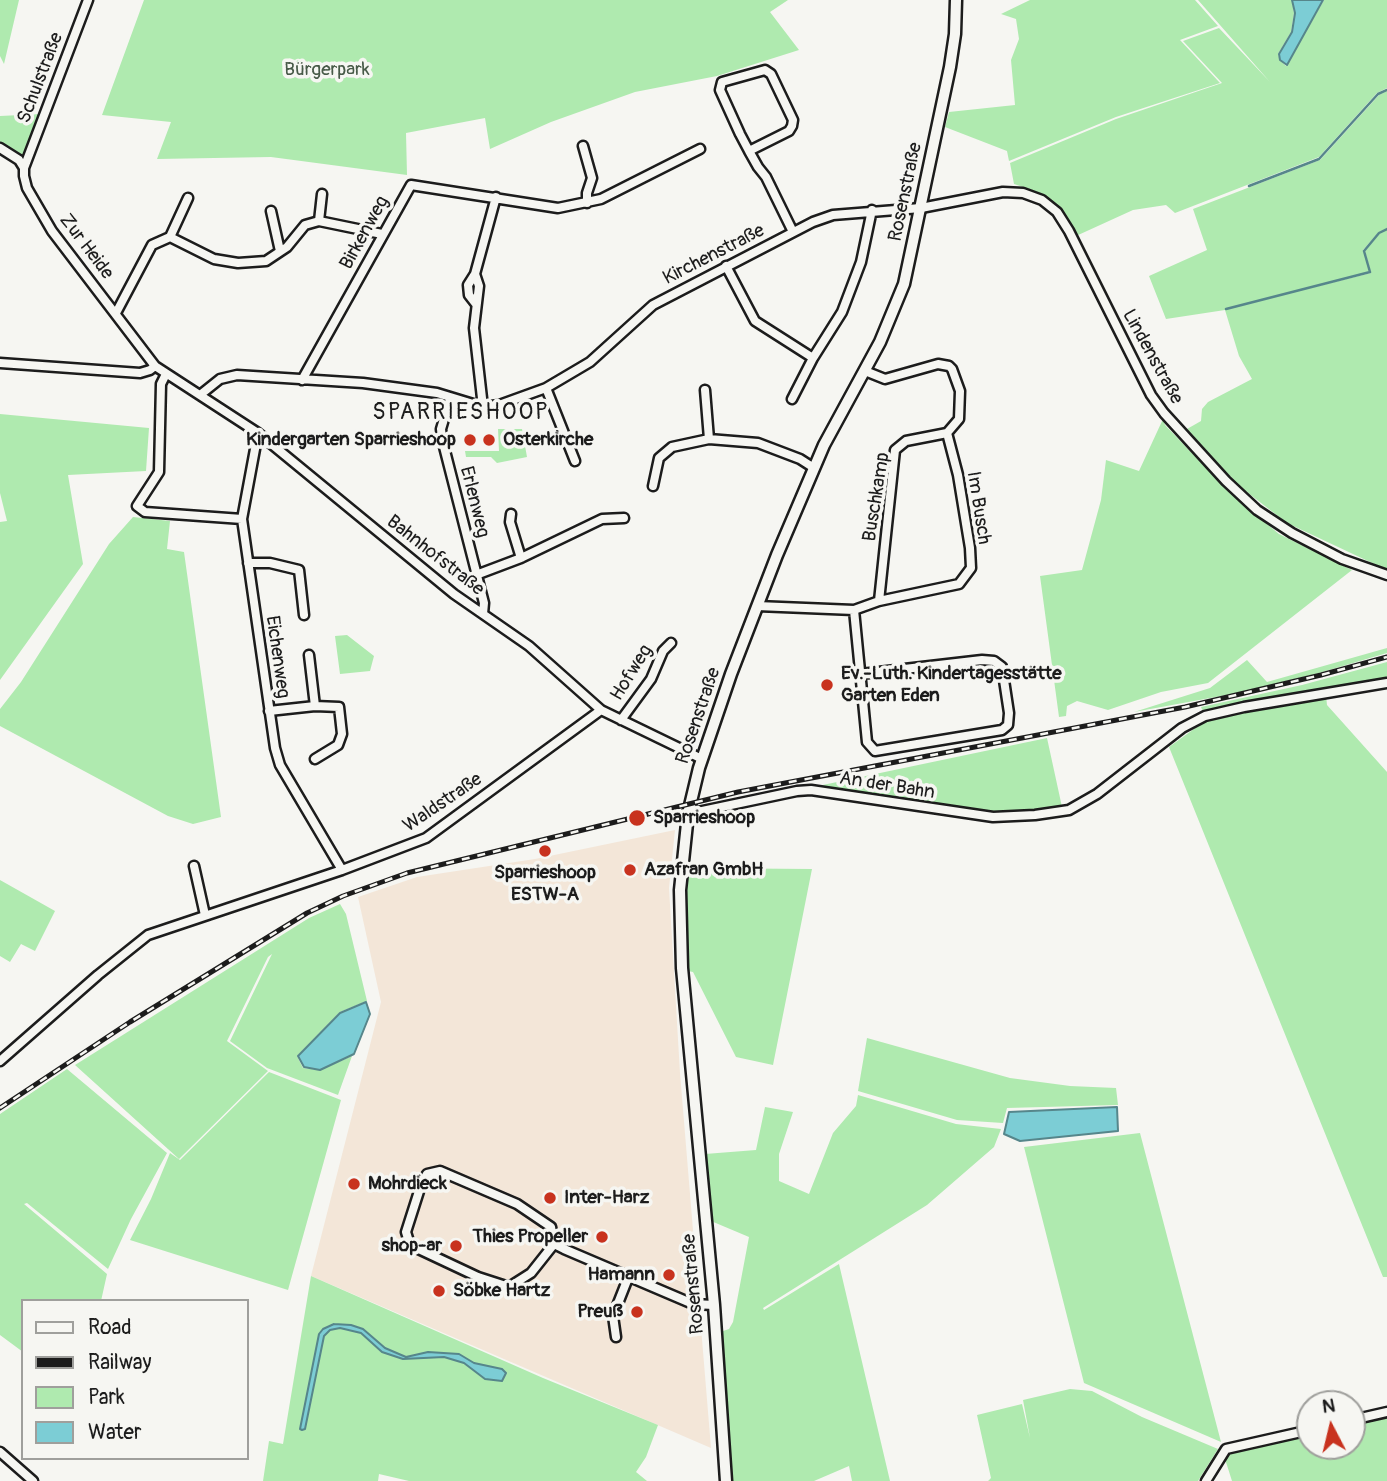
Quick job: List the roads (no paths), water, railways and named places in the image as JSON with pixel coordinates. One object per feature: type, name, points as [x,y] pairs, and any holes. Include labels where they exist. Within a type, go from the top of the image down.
[{"type":"main road","name":"Rosenstraße","points":[[726,1481],[714,1305],[682,968],[680,890],[688,814],[702,759],[757,606],[824,445],[880,342],[904,284],[950,67],[956,0]]},
{"type":"street","name":"Schulstraße","points":[[24,168],[88,0]]},
{"type":"street","points":[[749,150],[789,131],[792,126],[793,120],[771,74],[765,70],[722,82],[720,90],[749,150],[766,177],[793,232]]},
{"type":"street","points":[[583,146],[592,178],[587,203]]},
{"type":"street","points":[[0,148],[19,160],[24,168]]},
{"type":"street","name":"Birkenweg","points":[[302,380],[411,184],[558,208],[601,200],[700,149]]},
{"type":"street","name":"Zur Heide","points":[[24,168],[23,176],[27,188],[52,231],[155,366]]},
{"type":"street","name":"Lindenstraße","points":[[921,208],[1003,192],[1023,193],[1050,206],[1069,231],[1142,380],[1180,431],[1226,481],[1275,522],[1330,553],[1387,575]]},
{"type":"street","points":[[319,221],[322,194]]},
{"type":"street","points":[[484,407],[474,328],[479,286],[475,274],[496,197]]},
{"type":"street","points":[[116,313],[152,245],[170,237],[188,198]]},
{"type":"street","name":"Kirchenstraße","points":[[200,395],[220,379],[237,375],[363,383],[437,393],[484,407],[499,405],[546,388],[590,362],[653,305],[793,232],[833,215],[921,208]]},
{"type":"street","points":[[792,399],[813,358],[842,312],[861,262],[872,210]]},
{"type":"street","points":[[271,211],[281,251]]},
{"type":"street","points":[[170,237],[214,259],[238,263],[266,261],[281,251],[305,225],[319,221],[382,234]]},
{"type":"street","points":[[726,266],[755,321],[813,358]]},
{"type":"street","points":[[0,363],[140,373],[155,366]]},
{"type":"street","points":[[864,371],[885,379],[938,364],[949,366],[960,391],[959,419],[947,433]]},
{"type":"street","name":"Bahnhofstraße","points":[[155,366],[258,433],[454,594],[529,646],[601,710],[702,759]]},
{"type":"street","points":[[166,374],[161,384],[159,472],[137,506],[145,512],[242,519]]},
{"type":"street","points":[[546,388],[575,461]]},
{"type":"street","points":[[705,390],[709,439]]},
{"type":"street","name":"Erlenweg","points":[[450,398],[441,429],[442,439],[484,603],[482,614]]},
{"type":"street","name":"Eichenweg","points":[[258,433],[242,519],[275,748],[280,765],[342,870]]},
{"type":"street","name":"Buschkamp","points":[[879,601],[895,450],[906,441],[947,433]]},
{"type":"street","name":"Im Busch","points":[[757,606],[854,610],[879,601],[959,584],[971,568],[970,548],[958,475],[947,433]]},
{"type":"street","points":[[653,486],[659,458],[673,447],[709,439],[758,443],[800,459],[814,468]]},
{"type":"street","points":[[511,513],[510,522],[522,558]]},
{"type":"street","points":[[476,575],[522,558],[602,519],[624,518]]},
{"type":"street","points":[[248,563],[270,563],[299,570],[304,615]]},
{"type":"street","points":[[854,610],[860,674],[867,743],[875,751],[1002,730],[1008,725],[1009,713],[1002,667],[994,661],[982,660],[860,674]]},
{"type":"street","name":"Hofweg","points":[[621,720],[651,679],[663,651],[671,643]]},
{"type":"street","points":[[309,655],[315,706]]},
{"type":"street","name":"An der Bahn","points":[[688,814],[811,790],[993,817],[1035,816],[1069,810],[1082,804],[1182,728],[1205,716],[1387,683]]},
{"type":"street","points":[[269,712],[315,706],[339,707],[342,734],[338,745],[316,759]]},
{"type":"street","name":"Waldstraße","points":[[0,1060],[97,975],[148,935],[342,870],[426,838],[601,710]]},
{"type":"street","points":[[194,866],[205,915]]},
{"type":"street","points":[[440,1171],[517,1204],[551,1227],[554,1244],[531,1273],[509,1287],[478,1278],[410,1245],[406,1231],[427,1174],[440,1171]]},
{"type":"street","points":[[554,1244],[693,1304],[714,1305]]},
{"type":"street","points":[[616,1337],[613,1316],[628,1278]]},
{"type":"street","points":[[1366,1417],[1387,1412]]},
{"type":"street","points":[[1206,1481],[1226,1449],[1296,1433]]},
{"type":"street","points":[[0,1452],[33,1481]]},
{"type":"water","points":[[1292,0],[1323,0],[1287,65],[1280,60],[1279,54],[1292,32],[1295,13]]},
{"type":"water","points":[[366,1002],[370,1014],[354,1054],[320,1070],[304,1067],[298,1056],[340,1013]]},
{"type":"water","points":[[1117,1107],[1118,1131],[1020,1141],[1004,1134],[1009,1112]]},
{"type":"water","points":[[334,1324],[363,1329],[385,1348],[406,1357],[428,1352],[459,1354],[474,1363],[502,1369],[506,1373],[502,1381],[485,1379],[464,1363],[444,1357],[403,1359],[382,1352],[361,1333],[340,1328],[330,1330],[324,1336],[305,1429],[302,1430],[300,1429],[319,1334]]},
{"type":"waterway","points":[[1249,186],[1319,159],[1378,94],[1387,90]]},
{"type":"waterway","points":[[1226,309],[1370,272],[1364,251],[1379,233],[1387,229]]},
{"type":"railway","points":[[0,1108],[130,1022],[307,913],[343,896],[407,873],[738,792],[1185,707],[1387,657]]},
{"type":"place","name":"Kindergarten Sparrieshoop","points":[[470,440]]},
{"type":"place","name":"Osterkirche","points":[[489,440]]},
{"type":"place","name":"Ev.-Luth. Kindertagesstätte Garten Eden","points":[[827,685]]},
{"type":"place","name":"Sparrieshoop","points":[[637,818]]},
{"type":"place","name":"Sparrieshoop ESTW-A","points":[[545,851]]},
{"type":"place","name":"Azafran GmbH","points":[[630,870]]},
{"type":"place","name":"Mohrdieck","points":[[354,1184]]},
{"type":"place","name":"Inter-Harz","points":[[550,1198]]},
{"type":"place","name":"Thies Propeller","points":[[602,1237]]},
{"type":"place","name":"shop-ar","points":[[456,1246]]},
{"type":"place","name":"Hamann","points":[[669,1275]]},
{"type":"place","name":"Söbke Hartz","points":[[439,1291]]},
{"type":"place","name":"Preuß","points":[[637,1312]]},
{"type":"district","name":"SPARRIESHOOP","points":[[461,413]]},
{"type":"park label","name":"Bürgerpark","points":[[327,70]]}]
